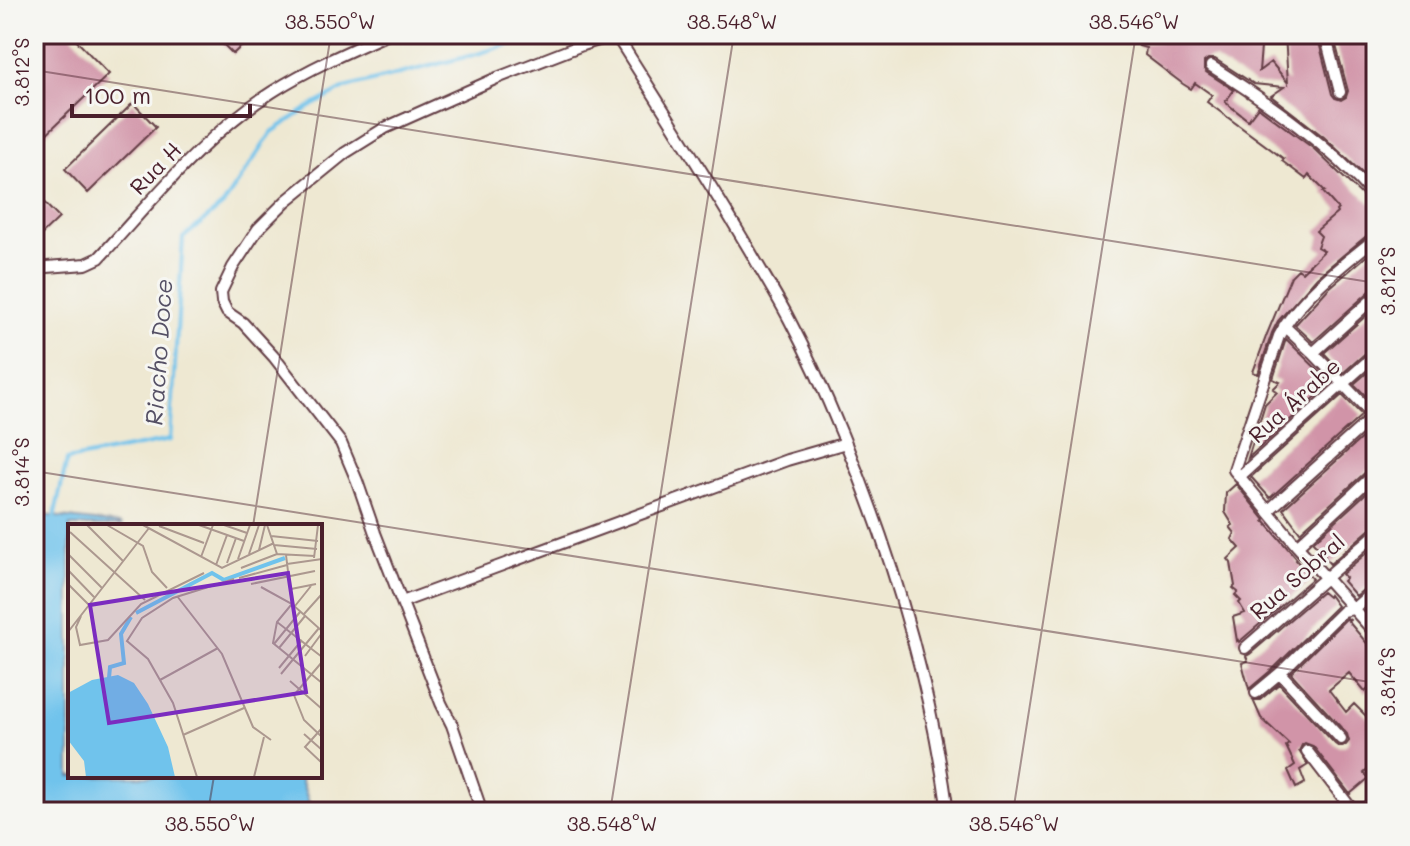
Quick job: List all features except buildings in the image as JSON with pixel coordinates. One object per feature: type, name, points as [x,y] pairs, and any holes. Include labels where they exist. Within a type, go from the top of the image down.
[{"type":"street","name":"Rua H","points":[[34,268],[86,264],[99,258],[175,174],[237,118],[272,92],[388,34]]},
{"type":"street","points":[[482,812],[452,725],[341,443],[274,357],[243,323],[227,312],[221,292],[258,229],[286,201],[345,153],[385,128],[497,78],[617,34],[711,185],[788,317],[817,374],[867,492],[896,578],[914,640],[948,812]]},
{"type":"street","points":[[1140,36],[1162,34]]},
{"type":"street","points":[[1325,34],[1340,92]]},
{"type":"street","points":[[1211,66],[1306,132],[1348,167],[1376,198]]},
{"type":"street","points":[[1376,238],[1304,301],[1284,326],[1236,473],[1376,634]]},
{"type":"street","points":[[1313,353],[1376,296]]},
{"type":"street","points":[[1268,511],[1375,416],[1284,326]]},
{"type":"street","name":"Rua Árabe","points":[[1236,473],[1376,354]]},
{"type":"street","points":[[402,602],[787,460],[846,443]]},
{"type":"street","points":[[1297,546],[1376,473]]},
{"type":"street","name":"Rua Sobral","points":[[1245,648],[1376,534]]},
{"type":"street","points":[[1256,693],[1343,611],[1353,609],[1376,589]]},
{"type":"street","points":[[1280,673],[1341,739]]},
{"type":"street","points":[[1307,751],[1354,812]]},
{"type":"street","points":[[1361,812],[1376,800]]},
{"type":"water","points":[[34,514],[119,524],[68,524],[68,778],[301,778],[312,812],[34,812]]},
{"type":"waterway","name":"Riacho Doce","points":[[54,518],[67,460],[170,440],[183,238],[223,205],[272,132],[345,88],[543,34]]}]
